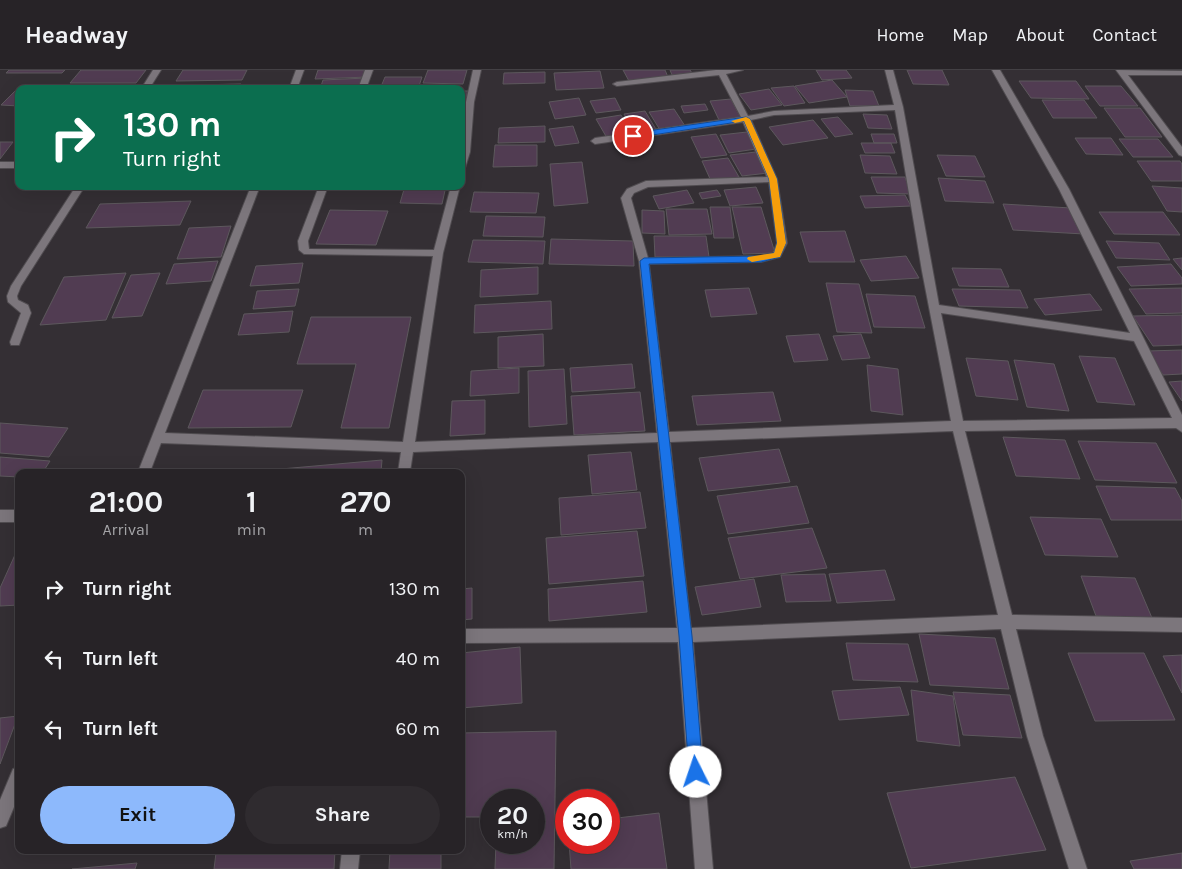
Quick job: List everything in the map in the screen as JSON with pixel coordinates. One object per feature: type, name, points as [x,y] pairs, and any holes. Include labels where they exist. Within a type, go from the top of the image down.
[{"type":"street","points":[[148,85],[157,70]]},
{"type":"street","points":[[294,85],[300,70]]},
{"type":"street","points":[[363,85],[369,70]]},
{"type":"street","points":[[465,155],[470,102],[477,70]]},
{"type":"street","points":[[617,84],[739,70]]},
{"type":"street","points":[[889,70],[899,107],[958,426],[1035,736],[1078,869]]},
{"type":"street","points":[[158,438],[409,447],[958,426],[1181,424],[1064,189],[996,70]]},
{"type":"street","points":[[1121,71],[1182,74]]},
{"type":"street","points":[[1121,71],[1182,153]]},
{"type":"street","points":[[644,261],[761,259],[777,255],[782,243],[773,179],[746,119],[720,72]]},
{"type":"street","points":[[595,141],[746,119],[774,113],[899,107]]},
{"type":"street","points":[[0,165],[15,165]]},
{"type":"street","points":[[704,869],[685,636],[644,261],[626,198],[630,191],[646,184],[773,179]]},
{"type":"street","points":[[15,342],[26,313],[24,308],[13,302],[12,296],[16,286],[78,190]]},
{"type":"street","points":[[145,469],[254,190]]},
{"type":"street","points":[[322,190],[303,241],[304,250],[307,252],[438,253]]},
{"type":"street","points":[[405,469],[438,253],[455,190]]},
{"type":"street","points":[[935,308],[1138,338]]},
{"type":"street","points":[[0,516],[15,516]]},
{"type":"street","points":[[465,636],[685,636],[1008,622],[1182,625]]},
{"type":"street","points":[[0,820],[15,784]]},
{"type":"street","points":[[349,869],[351,854]]},
{"type":"building","points":[[9,70],[65,70],[62,73],[6,73]]},
{"type":"building","points":[[81,70],[146,70],[136,83],[70,83]]},
{"type":"building","points":[[183,70],[247,70],[242,80],[176,81]]},
{"type":"building","points":[[318,70],[370,70],[368,77],[315,79]]},
{"type":"building","points":[[428,70],[467,70],[463,84],[423,83]]},
{"type":"building","points":[[623,70],[665,70],[668,77],[629,81]]},
{"type":"building","points":[[670,70],[690,70],[692,73],[672,75]]},
{"type":"building","points":[[816,70],[846,70],[852,78],[822,80]]},
{"type":"building","points":[[907,70],[942,70],[949,85],[913,84]]},
{"type":"building","points":[[600,71],[604,88],[556,90],[554,73]]},
{"type":"building","points":[[545,72],[545,83],[503,84],[504,73]]},
{"type":"building","points":[[385,77],[422,77],[419,85],[382,85]]},
{"type":"building","points":[[366,78],[365,85],[321,85],[323,80]]},
{"type":"building","points":[[832,80],[847,97],[809,103],[795,86]]},
{"type":"building","points":[[1019,81],[1076,81],[1089,99],[1031,98]]},
{"type":"building","points":[[241,84],[240,85],[195,85]]},
{"type":"building","points":[[794,86],[805,103],[784,106],[771,88]]},
{"type":"building","points":[[1085,86],[1121,86],[1138,106],[1100,106]]},
{"type":"building","points":[[769,89],[782,105],[751,110],[739,94]]},
{"type":"building","points":[[845,90],[873,91],[879,106],[850,106]]},
{"type":"building","points":[[15,91],[15,106],[1,105]]},
{"type":"building","points":[[465,91],[468,91],[465,102]]},
{"type":"building","points":[[579,98],[586,115],[555,119],[549,102]]},
{"type":"building","points":[[615,98],[621,110],[596,113],[590,101]]},
{"type":"building","points":[[731,99],[741,118],[719,120],[710,101]]},
{"type":"building","points":[[1042,100],[1084,100],[1097,118],[1053,118]]},
{"type":"building","points":[[705,104],[708,110],[684,113],[681,106]]},
{"type":"building","points":[[1104,108],[1140,108],[1162,137],[1125,137]]},
{"type":"building","points":[[674,109],[685,126],[660,130],[649,112]]},
{"type":"building","points":[[645,111],[657,131],[635,135],[624,114]]},
{"type":"building","points":[[863,114],[887,115],[892,129],[868,128]]},
{"type":"building","points":[[621,115],[632,134],[607,138],[596,119]]},
{"type":"building","points":[[838,117],[853,134],[835,137],[821,119]]},
{"type":"building","points":[[813,120],[828,138],[783,145],[769,127]]},
{"type":"building","points":[[545,126],[545,142],[498,143],[499,128]]},
{"type":"building","points":[[573,126],[579,143],[555,146],[549,129]]},
{"type":"building","points":[[747,132],[756,149],[729,153],[720,135]]},
{"type":"building","points":[[716,134],[727,155],[701,158],[691,137]]},
{"type":"building","points":[[871,134],[894,134],[897,143],[874,143]]},
{"type":"building","points":[[1075,138],[1111,138],[1123,155],[1086,154]]},
{"type":"building","points":[[1119,139],[1158,139],[1173,157],[1133,157]]},
{"type":"building","points":[[0,142],[13,142],[0,159]]},
{"type":"building","points":[[861,143],[891,143],[895,153],[865,153]]},
{"type":"building","points":[[495,145],[537,145],[537,166],[493,167]]},
{"type":"building","points":[[756,152],[768,173],[742,176],[730,155]]},
{"type":"building","points":[[860,155],[890,156],[897,174],[865,173]]},
{"type":"building","points":[[937,155],[975,156],[985,177],[946,176]]},
{"type":"building","points":[[728,158],[739,177],[711,181],[702,161]]},
{"type":"building","points":[[1137,161],[1180,161],[1182,164],[1182,181],[1151,181]]},
{"type":"building","points":[[582,162],[588,203],[554,206],[550,164]]},
{"type":"building","points":[[871,177],[905,177],[911,194],[877,193]]},
{"type":"building","points":[[938,178],[985,181],[994,203],[945,201]]},
{"type":"building","points":[[1152,186],[1182,188],[1182,212],[1167,211]]},
{"type":"building","points":[[756,187],[763,203],[730,206],[724,190]]},
{"type":"building","points":[[404,190],[445,190],[442,204],[400,203]]},
{"type":"building","points":[[687,190],[694,203],[659,209],[653,196]]},
{"type":"building","points":[[717,190],[721,196],[702,199],[699,193]]},
{"type":"building","points":[[474,192],[539,193],[536,213],[470,212]]},
{"type":"building","points":[[905,195],[911,206],[865,208],[860,196]]},
{"type":"building","points":[[191,201],[180,225],[86,228],[100,204]]},
{"type":"building","points":[[1003,204],[1071,208],[1084,234],[1013,230]]},
{"type":"building","points":[[710,207],[730,207],[734,238],[714,238]]},
{"type":"building","points":[[732,207],[761,207],[775,253],[743,254]]},
{"type":"building","points":[[666,209],[707,209],[712,234],[669,235]]},
{"type":"building","points":[[330,210],[388,211],[376,245],[316,244]]},
{"type":"building","points":[[642,210],[664,211],[665,234],[642,233]]},
{"type":"building","points":[[1099,212],[1163,212],[1180,235],[1114,234]]},
{"type":"building","points":[[486,216],[545,217],[543,237],[483,236]]},
{"type":"building","points":[[231,226],[221,257],[177,259],[189,228]]},
{"type":"building","points":[[845,231],[855,262],[809,262],[800,232]]},
{"type":"building","points":[[654,236],[706,236],[709,257],[655,257]]},
{"type":"building","points":[[551,239],[633,241],[634,266],[549,264]]},
{"type":"building","points":[[473,240],[545,241],[543,264],[468,262]]},
{"type":"building","points":[[1106,241],[1159,243],[1170,260],[1116,258]]},
{"type":"building","points":[[906,256],[919,278],[871,281],[860,260]]},
{"type":"building","points":[[1182,258],[1182,270],[1173,259]]},
{"type":"building","points":[[218,261],[211,281],[166,284],[174,264]]},
{"type":"building","points":[[303,263],[299,283],[250,286],[256,266]]},
{"type":"building","points":[[1171,264],[1182,278],[1182,284],[1131,286],[1117,267]]},
{"type":"building","points":[[538,267],[538,294],[480,297],[481,270]]},
{"type":"building","points":[[952,268],[1001,269],[1009,287],[959,286]]},
{"type":"building","points":[[126,273],[106,320],[40,325],[64,277]]},
{"type":"building","points":[[160,273],[142,316],[112,318],[131,275]]},
{"type":"building","points":[[826,283],[859,284],[872,333],[837,332]]},
{"type":"building","points":[[749,288],[757,314],[711,317],[705,290]]},
{"type":"building","points":[[1182,288],[1182,313],[1146,314],[1129,289]]},
{"type":"building","points":[[299,289],[295,306],[253,309],[257,291]]},
{"type":"building","points":[[952,289],[1020,290],[1028,308],[959,306]]},
{"type":"building","points":[[866,294],[915,296],[925,328],[874,327]]},
{"type":"building","points":[[1090,294],[1102,310],[1045,315],[1034,299]]},
{"type":"building","points":[[551,301],[552,329],[474,333],[475,305]]},
{"type":"building","points":[[293,311],[289,332],[238,335],[244,314]]},
{"type":"building","points":[[1182,315],[1182,345],[1153,346],[1133,316]]},
{"type":"building","points":[[311,317],[411,317],[389,428],[341,428],[356,364],[297,364]]},
{"type":"building","points":[[543,334],[544,366],[498,368],[498,337]]},
{"type":"building","points":[[819,334],[828,360],[794,362],[786,336]]},
{"type":"building","points":[[861,334],[870,358],[842,360],[833,336]]},
{"type":"building","points":[[1182,350],[1182,374],[1163,375],[1147,351]]},
{"type":"building","points":[[1079,356],[1115,358],[1135,405],[1097,402]]},
{"type":"building","points":[[966,358],[1008,361],[1018,400],[976,396]]},
{"type":"building","points":[[1014,360],[1054,364],[1069,411],[1027,407]]},
{"type":"building","points":[[632,364],[635,388],[572,392],[570,368]]},
{"type":"building","points":[[867,365],[898,369],[903,415],[871,411]]},
{"type":"building","points":[[519,368],[519,393],[470,396],[471,371]]},
{"type":"building","points":[[564,369],[567,424],[529,427],[528,371]]},
{"type":"building","points":[[1182,381],[1182,401],[1169,382]]},
{"type":"building","points":[[203,390],[303,390],[291,427],[188,428]]},
{"type":"building","points":[[640,392],[645,431],[574,435],[571,396]]},
{"type":"building","points":[[773,392],[781,421],[697,425],[692,396]]},
{"type":"building","points":[[485,400],[485,434],[450,436],[452,401]]},
{"type":"building","points":[[0,423],[68,428],[49,457],[0,453]]},
{"type":"building","points":[[1003,437],[1065,440],[1080,479],[1016,476]]},
{"type":"building","points":[[1078,441],[1156,443],[1177,483],[1095,480]]},
{"type":"building","points":[[779,449],[790,482],[708,491],[699,458]]},
{"type":"building","points":[[631,452],[637,490],[592,494],[588,455]]},
{"type":"building","points":[[0,457],[50,461],[45,469],[15,469],[15,477],[0,476]]},
{"type":"building","points":[[382,460],[381,469],[281,469]]},
{"type":"building","points":[[797,486],[809,523],[728,534],[717,496]]},
{"type":"building","points":[[1096,486],[1175,488],[1182,501],[1182,520],[1111,520]]},
{"type":"building","points":[[640,492],[646,528],[561,535],[559,498]]},
{"type":"building","points":[[1030,517],[1101,519],[1118,557],[1045,555]]},
{"type":"building","points":[[812,528],[827,568],[740,579],[728,538]]},
{"type":"building","points":[[637,531],[644,576],[549,584],[546,538]]},
{"type":"building","points":[[15,555],[15,605],[0,606],[0,588]]},
{"type":"building","points":[[885,570],[895,600],[837,603],[829,574]]},
{"type":"building","points":[[825,574],[831,601],[786,602],[781,575]]},
{"type":"building","points":[[1081,576],[1135,578],[1152,618],[1096,616]]},
{"type":"building","points":[[754,579],[761,607],[702,615],[695,587]]},
{"type":"building","points":[[643,581],[647,612],[549,621],[548,589]]},
{"type":"building","points":[[472,588],[472,619],[465,620],[465,589]]},
{"type":"building","points":[[919,634],[995,638],[1009,689],[930,685]]},
{"type":"building","points":[[846,643],[908,644],[918,682],[853,680]]},
{"type":"building","points":[[520,647],[522,703],[465,708],[465,653]]},
{"type":"building","points":[[1068,653],[1144,653],[1175,720],[1095,721]]},
{"type":"building","points":[[1182,655],[1182,693],[1163,656]]},
{"type":"building","points":[[900,687],[909,715],[839,720],[832,691]]},
{"type":"building","points":[[911,690],[953,696],[960,746],[917,741]]},
{"type":"building","points":[[953,692],[1010,695],[1022,738],[963,735]]},
{"type":"building","points":[[15,716],[15,724],[0,764],[0,718]]},
{"type":"building","points":[[556,731],[554,869],[495,869],[496,854],[545,854],[545,789],[480,789],[480,817],[465,817],[465,733]]},
{"type":"building","points":[[1015,777],[1046,850],[911,868],[887,793]]},
{"type":"building","points":[[659,813],[667,869],[571,869],[570,854],[620,854],[620,818]]},
{"type":"building","points":[[1182,853],[1182,869],[1134,869],[1130,861]]},
{"type":"building","points":[[216,854],[335,854],[334,869],[214,869]]},
{"type":"building","points":[[390,854],[441,854],[441,869],[389,869]]},
{"type":"building","points":[[137,863],[135,869],[72,869]]},
{"type":"slow traffic","points":[[735,121],[746,119],[773,179],[782,243],[777,255],[752,259]]},
{"type":"route","points":[[633,136],[746,119],[773,179],[782,243],[777,255],[761,259],[644,261],[685,636],[696,772]]}]
